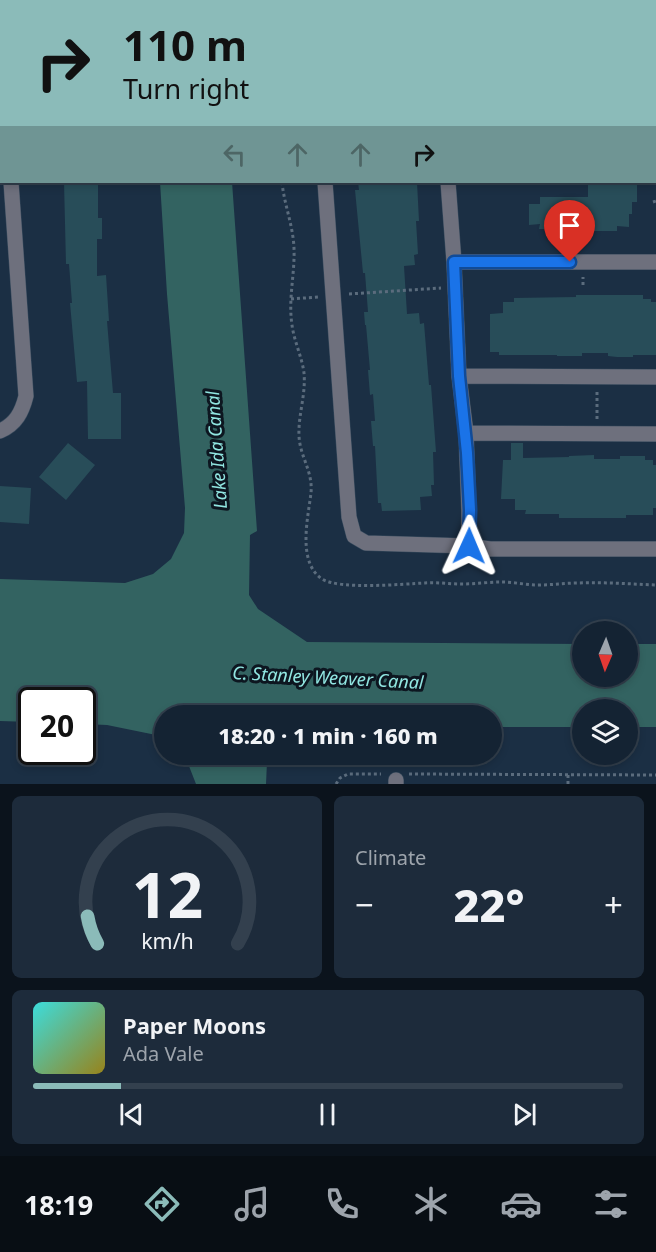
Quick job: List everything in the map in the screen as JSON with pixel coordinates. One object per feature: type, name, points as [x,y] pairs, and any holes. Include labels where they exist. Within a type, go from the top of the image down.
[{"type":"street","points":[[0,431],[16,420],[23,408],[26,396],[11,183]]},
{"type":"street","points":[[325,183],[349,517],[354,536],[366,543],[469,546],[490,549],[656,549]]},
{"type":"street","points":[[448,183],[459,376],[466,433],[470,510],[469,546]]},
{"type":"street","points":[[454,262],[656,262]]},
{"type":"street","points":[[459,376],[656,377]]},
{"type":"street","points":[[466,433],[656,434]]},
{"type":"path","points":[[282,183],[294,247],[290,311],[292,328],[304,372],[299,433],[300,446],[310,475],[311,492],[305,528],[311,568],[317,575],[335,583],[348,584],[501,582],[538,585],[578,583],[656,585]]},
{"type":"path","points":[[344,294],[446,287]]},
{"type":"path","points":[[291,299],[323,296]]},
{"type":"path","points":[[597,387],[597,424]]},
{"type":"path","points":[[336,784],[340,778],[348,774],[396,778],[568,774],[656,775]]},
{"type":"path","points":[[568,774],[568,784]]},
{"type":"water","points":[[160,183],[232,183],[257,531],[250,535],[249,595],[258,609],[307,642],[572,644],[572,687],[638,687],[638,644],[656,644],[656,727],[638,727],[638,699],[572,699],[572,727],[502,727],[502,705],[154,705],[154,735],[96,725],[96,687],[18,687],[18,722],[0,721],[0,579],[125,583],[153,574],[171,559],[184,533],[185,508]]},
{"type":"water","points":[[189,765],[267,765],[266,784],[196,784]]},
{"type":"building","points":[[64,183],[98,183],[98,218],[102,218],[102,239],[97,239],[97,276],[106,275],[113,393],[121,393],[121,439],[88,439],[87,381],[77,382],[69,264],[66,264]]},
{"type":"building","points":[[358,183],[417,183],[418,254],[414,255],[415,265],[404,266],[407,314],[419,313],[420,324],[424,323],[436,452],[433,452],[432,496],[420,497],[421,510],[382,511],[381,503],[378,503],[375,446],[373,446],[371,421],[375,421],[373,394],[370,395],[368,370],[370,370],[364,312],[368,312],[355,190],[359,190]]},
{"type":"building","points":[[588,183],[637,183],[637,202],[632,202],[629,227],[617,226],[617,231],[568,231],[568,229],[539,229],[540,224],[529,225],[529,204],[540,204],[540,197],[588,197]]},
{"type":"building","points":[[576,295],[643,295],[643,299],[656,302],[656,355],[617,357],[608,356],[608,353],[582,353],[582,356],[499,355],[499,352],[490,352],[490,314],[503,313],[503,302],[514,302],[514,298],[576,297]]},
{"type":"building","points":[[68,443],[95,465],[66,500],[39,477]]},
{"type":"building","points":[[511,443],[523,443],[523,458],[594,455],[594,459],[645,456],[645,460],[653,460],[653,465],[656,465],[656,508],[653,508],[653,515],[626,515],[626,518],[559,518],[559,514],[525,514],[526,510],[515,510],[515,499],[501,499],[503,460],[511,460]]},
{"type":"building","points":[[0,486],[31,488],[29,524],[0,522]]},
{"type":"route","points":[[469,546],[470,510],[466,433],[459,376],[454,262],[570,262]]},
{"type":"water label","name":"Lake Ida Canal","points":[[216,450]]},
{"type":"water label","name":"C. Stanley Weaver Canal","points":[[328,677]]}]
